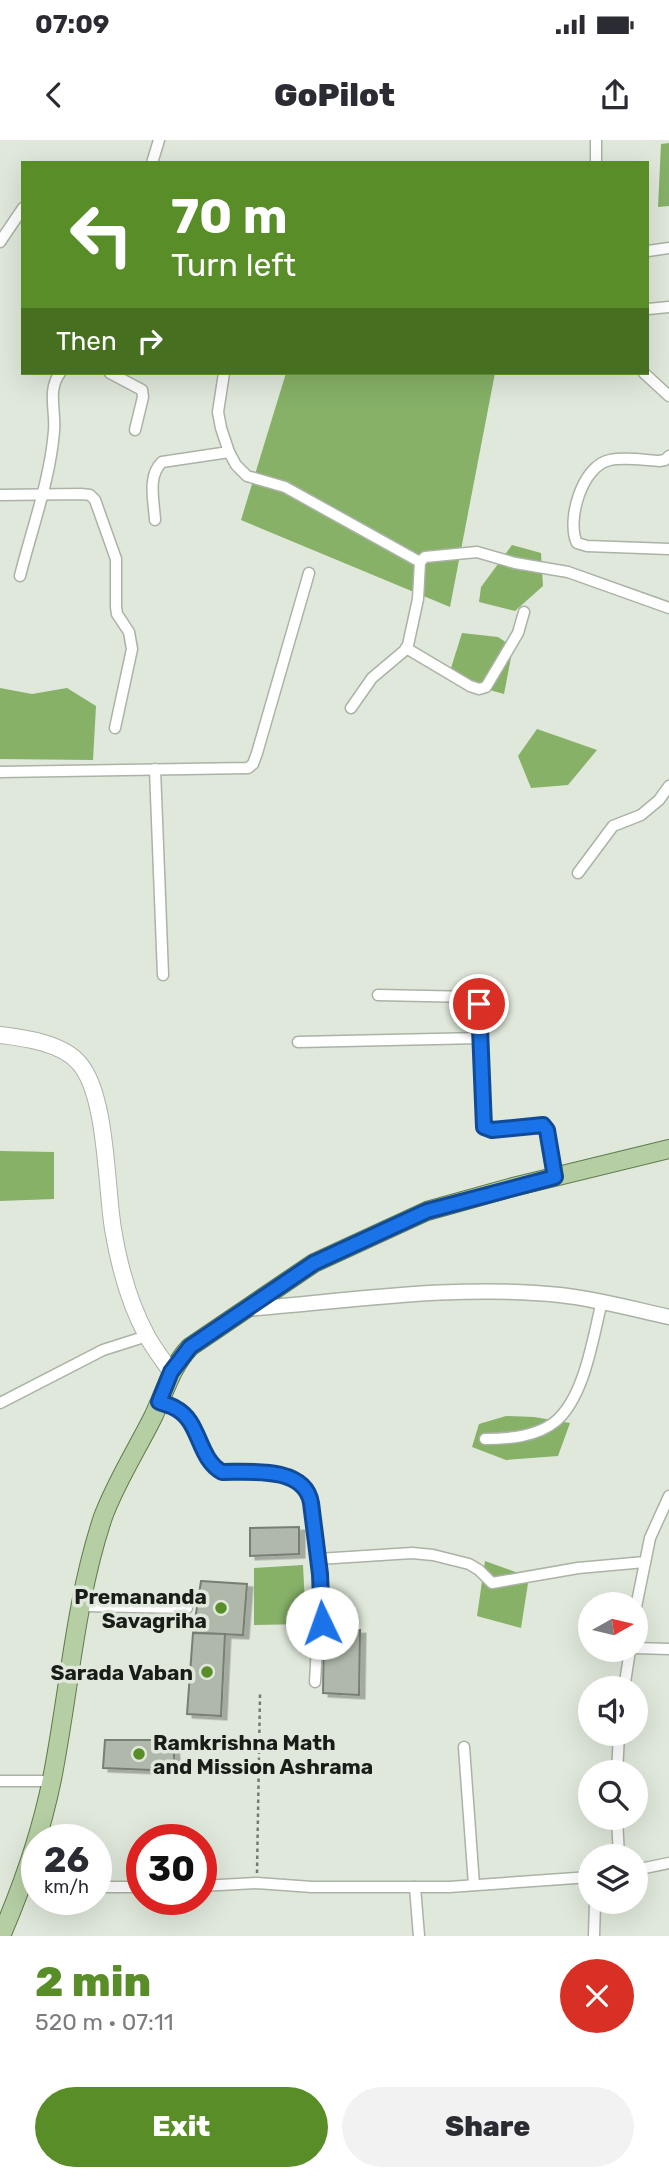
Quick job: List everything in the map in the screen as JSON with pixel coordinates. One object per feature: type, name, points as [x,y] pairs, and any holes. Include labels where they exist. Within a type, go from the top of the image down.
[{"type":"main road","points":[[0,1035],[25,1038],[65,1051],[78,1061],[88,1075],[101,1131],[113,1230],[131,1299],[147,1336],[171,1372]]},
{"type":"main road","points":[[42,1824],[82,1606],[103,1518],[114,1489],[159,1402],[171,1372],[190,1347],[314,1263],[427,1211],[669,1150]]},
{"type":"main road","points":[[1,1936],[21,1902]]},
{"type":"street","points":[[153,161],[159,140]]},
{"type":"street","points":[[596,140],[596,161]]},
{"type":"street","points":[[0,242],[21,211]]},
{"type":"street","points":[[649,251],[669,248]]},
{"type":"street","points":[[649,309],[669,307]]},
{"type":"street","points":[[20,576],[54,432],[52,390],[58,375]]},
{"type":"street","points":[[114,375],[142,390],[143,397],[135,430]]},
{"type":"street","points":[[224,375],[218,412],[229,452],[236,465],[247,476],[285,487],[420,562]]},
{"type":"street","points":[[646,375],[669,396]]},
{"type":"street","points":[[155,520],[153,476],[158,466],[163,462],[229,452]]},
{"type":"street","points":[[669,456],[659,461],[609,460],[601,463],[582,485],[574,516],[573,534],[578,543],[587,546],[669,549]]},
{"type":"street","points":[[0,495],[90,495],[95,500],[116,559],[116,607],[130,632],[132,649],[115,728]]},
{"type":"street","points":[[351,709],[372,678],[406,648],[414,624],[420,562],[425,557],[477,552],[515,563],[568,572],[669,608]]},
{"type":"street","points":[[0,772],[247,768],[253,764],[309,573]]},
{"type":"street","points":[[406,648],[479,689],[489,684],[518,632],[524,612]]},
{"type":"street","points":[[155,769],[163,975]]},
{"type":"street","points":[[578,873],[613,826],[640,815],[659,800],[669,786]]},
{"type":"street","points":[[378,995],[474,997],[479,1004],[484,1127],[492,1130],[543,1125],[547,1130],[555,1177]]},
{"type":"street","points":[[298,1042],[480,1038]]},
{"type":"street","points":[[245,1309],[493,1292],[558,1295],[601,1301],[669,1317]]},
{"type":"street","points":[[485,1439],[519,1438],[558,1420],[568,1407],[583,1375],[601,1301]]},
{"type":"street","points":[[0,1403],[103,1350],[147,1336]]},
{"type":"street","points":[[159,1402],[176,1408],[187,1417],[214,1468],[222,1472],[276,1475],[293,1479],[304,1485],[309,1492],[318,1559],[322,1623],[317,1646],[315,1682]]},
{"type":"street","points":[[639,1592],[657,1519],[669,1496]]},
{"type":"street","points":[[318,1559],[412,1553],[433,1555],[470,1564],[492,1583],[578,1568],[645,1562]]},
{"type":"street","points":[[82,1606],[187,1608]]},
{"type":"street","points":[[648,1648],[669,1649]]},
{"type":"street","points":[[464,1747],[474,1885]]},
{"type":"street","points":[[0,1782],[51,1781]]},
{"type":"street","points":[[648,1867],[669,1863]]},
{"type":"street","points":[[217,1885],[257,1883],[312,1887],[415,1887],[578,1878]]},
{"type":"street","points":[[415,1887],[419,1936]]},
{"type":"street","points":[[594,1936],[595,1914]]},
{"type":"path","points":[[257,1883],[260,1694]]},
{"type":"shaded area","points":[[669,143],[669,206],[658,207],[661,144]]},
{"type":"shaded area","points":[[285,375],[495,375],[450,607],[241,520]]},
{"type":"shaded area","points":[[512,545],[541,553],[543,586],[515,611],[479,602],[481,587]]},
{"type":"shaded area","points":[[462,633],[498,637],[513,647],[504,694],[475,686],[451,668]]},
{"type":"shaded area","points":[[0,688],[32,694],[67,688],[96,706],[93,760],[0,759]]},
{"type":"shaded area","points":[[537,729],[597,750],[568,785],[531,788],[518,756]]},
{"type":"shaded area","points":[[0,1151],[54,1152],[54,1199],[0,1201]]},
{"type":"shaded area","points":[[506,1416],[570,1423],[558,1456],[506,1460],[472,1447],[479,1424]]},
{"type":"shaded area","points":[[485,1561],[529,1577],[521,1628],[477,1616]]},
{"type":"shaded area","points":[[303,1565],[306,1624],[254,1625],[254,1568]]},
{"type":"building","points":[[299,1527],[299,1554],[250,1556],[250,1528]]},
{"type":"building","name":"Premananda Savagriha","points":[[201,1581],[247,1584],[243,1635],[193,1633]]},
{"type":"building","points":[[360,1630],[359,1695],[323,1693],[324,1633]]},
{"type":"building","name":"Sarada Vaban","points":[[193,1633],[225,1634],[221,1716],[187,1714]]},
{"type":"building","name":"Ramkrishna Math and Mission Ashrama","points":[[105,1740],[173,1740],[175,1771],[103,1768]]},
{"type":"place","name":"Premananda Savagriha","points":[[221,1608]]},
{"type":"place","name":"Sarada Vaban","points":[[207,1672]]},
{"type":"place","name":"Ramkrishna Math and Mission Ashrama","points":[[139,1754]]},
{"type":"route","points":[[322,1623],[320,1574],[311,1503],[309,1492],[304,1485],[276,1475],[222,1472],[214,1468],[187,1417],[176,1408],[159,1402],[171,1372],[190,1347],[314,1263],[427,1211],[555,1177],[547,1130],[543,1125],[492,1130],[484,1127],[479,1004]]}]
